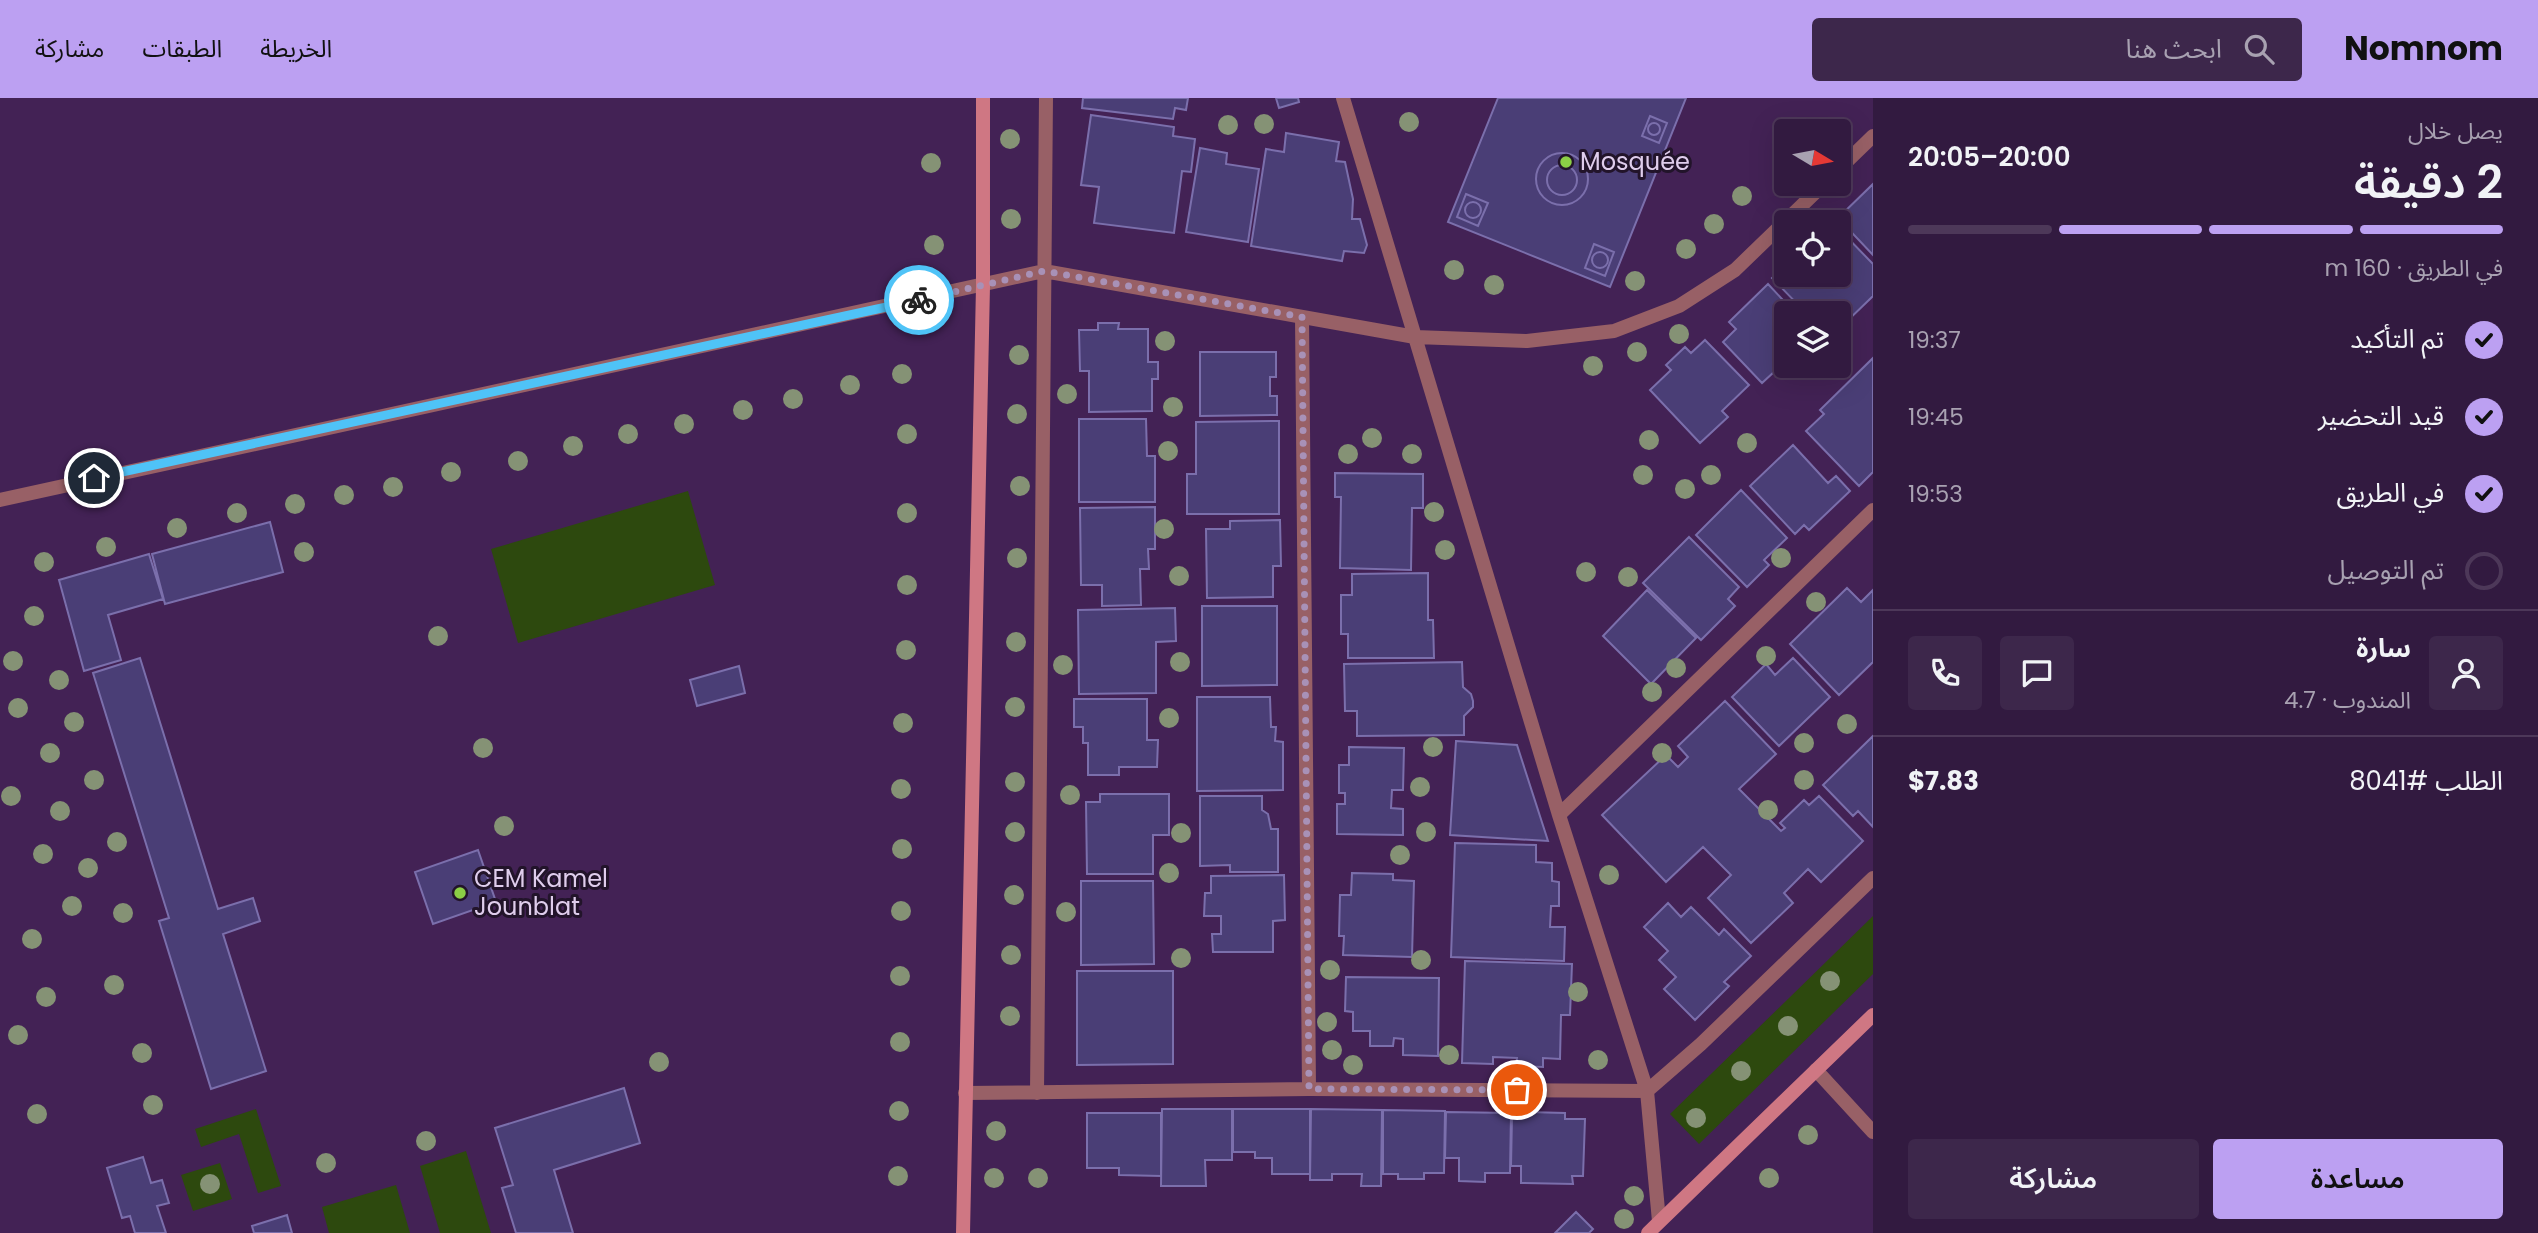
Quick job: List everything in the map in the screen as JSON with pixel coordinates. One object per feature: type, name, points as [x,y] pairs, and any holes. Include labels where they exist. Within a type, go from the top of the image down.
[{"type":"main road","points":[[963,1233],[983,286],[983,98]]},
{"type":"main road","points":[[1648,1233],[1873,1015]]},
{"type":"street","points":[[1037,1093],[1046,98]]},
{"type":"street","points":[[1343,98],[1559,815],[1647,1091],[1660,1221]]},
{"type":"street","points":[[1852,156],[1873,136]]},
{"type":"street","points":[[0,500],[1044,271],[1415,337],[1527,341],[1614,331],[1679,306],[1735,270],[1812,196]]},
{"type":"street","points":[[1302,317],[1309,1089]]},
{"type":"street","points":[[1559,815],[1873,510]]},
{"type":"street","points":[[965,1093],[1309,1089],[1647,1091],[1700,1044],[1873,878]]},
{"type":"street","points":[[1816,1070],[1871,1124]]},
{"type":"green space","points":[[688,491],[715,585],[518,643],[491,549]]},
{"type":"green space","points":[[1873,916],[1873,974],[1699,1144],[1670,1114]]},
{"type":"green space","points":[[256,1109],[281,1186],[258,1193],[239,1134],[201,1147],[195,1129]]},
{"type":"green space","points":[[466,1151],[491,1233],[440,1233],[420,1166]]},
{"type":"green space","points":[[220,1163],[232,1199],[193,1211],[181,1175]]},
{"type":"green space","points":[[396,1185],[410,1233],[329,1233],[322,1207]]},
{"type":"building","points":[[1083,98],[1188,98],[1186,110],[1175,108],[1173,119],[1082,108]]},
{"type":"building","points":[[1276,98],[1298,98],[1299,102],[1279,108]]},
{"type":"building","name":"Mosquée","points":[[1498,98],[1686,98],[1610,287],[1448,222]]},
{"type":"building","points":[[1091,115],[1174,127],[1173,136],[1195,139],[1191,172],[1182,171],[1174,233],[1094,223],[1099,187],[1081,185]]},
{"type":"building","points":[[1650,116],[1667,123],[1659,143],[1642,136]]},
{"type":"building","points":[[1654,123],[1660,129],[1654,135],[1648,129]]},
{"type":"building","points":[[1286,133],[1339,142],[1336,161],[1345,162],[1353,199],[1352,219],[1360,219],[1367,245],[1364,253],[1344,251],[1342,261],[1251,246],[1266,149],[1284,152]]},
{"type":"building","points":[[1200,148],[1227,153],[1226,164],[1259,169],[1248,242],[1186,232]]},
{"type":"building","points":[[1562,153],[1581,160],[1588,179],[1581,198],[1562,205],[1543,198],[1536,179],[1543,160]]},
{"type":"building","points":[[1562,165],[1573,169],[1577,180],[1573,191],[1562,195],[1551,191],[1547,180],[1551,169]]},
{"type":"building","points":[[1873,184],[1873,255],[1851,232],[1851,210],[1846,210]]},
{"type":"building","points":[[1466,194],[1488,203],[1478,226],[1457,217]]},
{"type":"building","points":[[1473,202],[1481,210],[1473,218],[1465,210]]},
{"type":"building","points":[[1851,241],[1873,264],[1873,296],[1851,317],[1851,301],[1794,301],[1781,287],[1851,287]]},
{"type":"building","points":[[1594,244],[1614,252],[1605,276],[1585,268]]},
{"type":"building","points":[[1600,252],[1608,260],[1600,268],[1592,260]]},
{"type":"building","points":[[1768,284],[1784,301],[1774,301],[1774,372],[1762,383],[1723,342],[1736,329],[1729,322]]},
{"type":"building","points":[[1098,323],[1119,323],[1118,329],[1148,329],[1148,362],[1158,362],[1158,379],[1152,379],[1152,411],[1089,412],[1089,371],[1080,371],[1079,330],[1098,330]]},
{"type":"building","points":[[1705,340],[1749,385],[1722,411],[1728,417],[1700,443],[1650,390],[1671,370],[1666,365],[1685,347],[1691,353]]},
{"type":"building","points":[[1200,352],[1276,352],[1276,377],[1270,377],[1270,396],[1277,396],[1277,415],[1200,416]]},
{"type":"building","points":[[1873,358],[1873,472],[1859,486],[1806,431],[1824,414],[1820,410]]},
{"type":"building","points":[[1079,419],[1146,419],[1147,456],[1155,456],[1155,502],[1079,502]]},
{"type":"building","points":[[1279,421],[1279,514],[1187,514],[1187,474],[1196,474],[1196,422]]},
{"type":"building","points":[[1793,445],[1828,483],[1836,476],[1850,491],[1809,530],[1804,525],[1795,534],[1750,486]]},
{"type":"building","points":[[1335,473],[1423,474],[1423,508],[1412,508],[1411,570],[1340,568],[1341,497],[1335,497]]},
{"type":"building","points":[[1741,490],[1787,538],[1764,560],[1769,565],[1747,587],[1696,535]]},
{"type":"building","points":[[1155,507],[1155,549],[1148,549],[1149,569],[1140,569],[1141,605],[1102,606],[1102,585],[1081,585],[1080,508]]},
{"type":"building","points":[[1280,520],[1281,566],[1273,566],[1273,597],[1207,598],[1206,529],[1230,529],[1230,521]]},
{"type":"building","points":[[270,522],[283,572],[165,604],[152,554]]},
{"type":"building","points":[[1689,537],[1739,587],[1728,599],[1735,606],[1701,640],[1643,583]]},
{"type":"building","points":[[149,554],[163,599],[108,615],[121,660],[84,671],[59,580]]},
{"type":"building","points":[[1428,573],[1428,620],[1433,620],[1434,658],[1348,658],[1348,634],[1341,634],[1341,595],[1352,595],[1352,574]]},
{"type":"building","points":[[1847,588],[1861,602],[1873,590],[1873,662],[1839,695],[1790,644]]},
{"type":"building","points":[[1647,590],[1696,638],[1651,684],[1603,636]]},
{"type":"building","points":[[1202,606],[1277,606],[1277,685],[1202,686]]},
{"type":"building","points":[[1175,608],[1176,641],[1156,642],[1156,693],[1079,694],[1078,610]]},
{"type":"building","points":[[140,658],[218,909],[253,898],[260,921],[223,934],[266,1071],[211,1089],[159,921],[169,918],[93,673]]},
{"type":"building","points":[[1793,658],[1830,697],[1779,746],[1732,697],[1766,664],[1775,675]]},
{"type":"building","points":[[1462,662],[1463,687],[1471,694],[1473,701],[1473,707],[1464,716],[1464,735],[1357,736],[1357,711],[1345,711],[1344,664]]},
{"type":"building","points":[[739,666],[745,693],[697,706],[690,680]]},
{"type":"building","points":[[1197,697],[1270,697],[1271,727],[1276,727],[1275,741],[1283,742],[1283,790],[1197,791]]},
{"type":"building","points":[[1074,699],[1147,699],[1147,740],[1158,740],[1157,767],[1119,767],[1119,775],[1088,775],[1088,743],[1083,743],[1083,727],[1074,727]]},
{"type":"building","points":[[1725,701],[1776,754],[1739,789],[1781,831],[1785,828],[1780,823],[1804,800],[1809,805],[1819,796],[1863,841],[1821,882],[1808,869],[1784,893],[1793,903],[1751,943],[1708,898],[1731,875],[1703,847],[1666,882],[1602,815],[1666,755],[1678,767],[1688,757],[1678,746]]},
{"type":"building","points":[[1873,736],[1873,827],[1858,811],[1853,816],[1823,785]]},
{"type":"building","points":[[1456,741],[1517,745],[1548,841],[1450,835]]},
{"type":"building","points":[[1349,747],[1404,748],[1403,790],[1392,790],[1391,808],[1403,809],[1403,835],[1337,834],[1337,804],[1345,804],[1345,793],[1339,793],[1339,765],[1349,765]]},
{"type":"building","points":[[1100,794],[1169,794],[1169,835],[1153,835],[1153,874],[1087,874],[1086,802],[1100,802]]},
{"type":"building","points":[[1200,796],[1262,796],[1262,810],[1268,814],[1271,829],[1278,829],[1278,872],[1230,872],[1230,865],[1200,866]]},
{"type":"building","points":[[1455,843],[1536,845],[1536,862],[1552,863],[1552,881],[1559,882],[1559,906],[1551,906],[1550,927],[1565,927],[1564,961],[1451,957]]},
{"type":"building","points":[[478,850],[496,902],[433,924],[415,872]]},
{"type":"building","points":[[1352,873],[1393,874],[1393,880],[1414,881],[1412,957],[1343,955],[1344,936],[1339,936],[1340,895],[1351,895]]},
{"type":"building","points":[[1284,875],[1285,920],[1273,921],[1273,952],[1213,952],[1212,934],[1221,934],[1221,916],[1204,916],[1205,893],[1211,893],[1211,876]]},
{"type":"building","points":[[1081,881],[1153,881],[1154,964],[1081,965]]},
{"type":"building","points":[[1668,903],[1681,917],[1691,907],[1719,935],[1724,929],[1751,956],[1724,982],[1729,986],[1695,1020],[1664,989],[1676,977],[1659,960],[1668,951],[1644,927]]},
{"type":"building","points":[[1465,961],[1572,964],[1570,1015],[1561,1015],[1560,1059],[1543,1058],[1543,1067],[1516,1066],[1517,1058],[1493,1057],[1493,1064],[1462,1063]]},
{"type":"building","points":[[1077,971],[1173,971],[1173,1064],[1077,1065]]},
{"type":"building","points":[[1346,977],[1439,978],[1438,1056],[1403,1055],[1403,1039],[1394,1038],[1393,1046],[1370,1046],[1370,1031],[1353,1031],[1353,1012],[1345,1011]]},
{"type":"building","points":[[624,1088],[640,1143],[554,1170],[573,1233],[516,1233],[502,1188],[513,1185],[495,1128]]},
{"type":"building","points":[[1162,1109],[1232,1109],[1232,1160],[1205,1160],[1206,1186],[1161,1186]]},
{"type":"building","points":[[1233,1109],[1310,1109],[1310,1174],[1272,1174],[1272,1158],[1255,1158],[1255,1152],[1233,1152]]},
{"type":"building","points":[[1311,1109],[1382,1110],[1381,1186],[1361,1186],[1362,1174],[1332,1174],[1332,1180],[1310,1180]]},
{"type":"building","points":[[1383,1110],[1445,1111],[1444,1173],[1424,1173],[1424,1179],[1398,1179],[1398,1174],[1383,1174]]},
{"type":"building","points":[[1446,1112],[1511,1113],[1510,1173],[1485,1173],[1485,1182],[1459,1181],[1459,1158],[1445,1158]]},
{"type":"building","points":[[1527,1112],[1565,1113],[1565,1119],[1585,1119],[1583,1176],[1572,1176],[1573,1184],[1521,1183],[1521,1166],[1511,1166],[1512,1116],[1527,1116]]},
{"type":"building","points":[[1087,1113],[1161,1113],[1161,1176],[1119,1175],[1119,1168],[1087,1168]]},
{"type":"building","points":[[143,1157],[151,1183],[162,1180],[169,1203],[157,1206],[166,1233],[135,1233],[130,1216],[122,1218],[107,1168]]},
{"type":"building","points":[[1576,1212],[1593,1229],[1589,1233],[1555,1233]]},
{"type":"building","points":[[287,1215],[292,1233],[254,1233],[252,1226]]},
{"type":"way so far","points":[[919,300],[1044,271],[1302,317],[1309,1089],[1517,1090]]},
{"type":"place","name":"Mosquée","points":[[1566,162]]},
{"type":"place","name":"CEM Kamel Jounblat","points":[[460,893]]},
{"type":"route","points":[[94,478],[919,300]]}]
